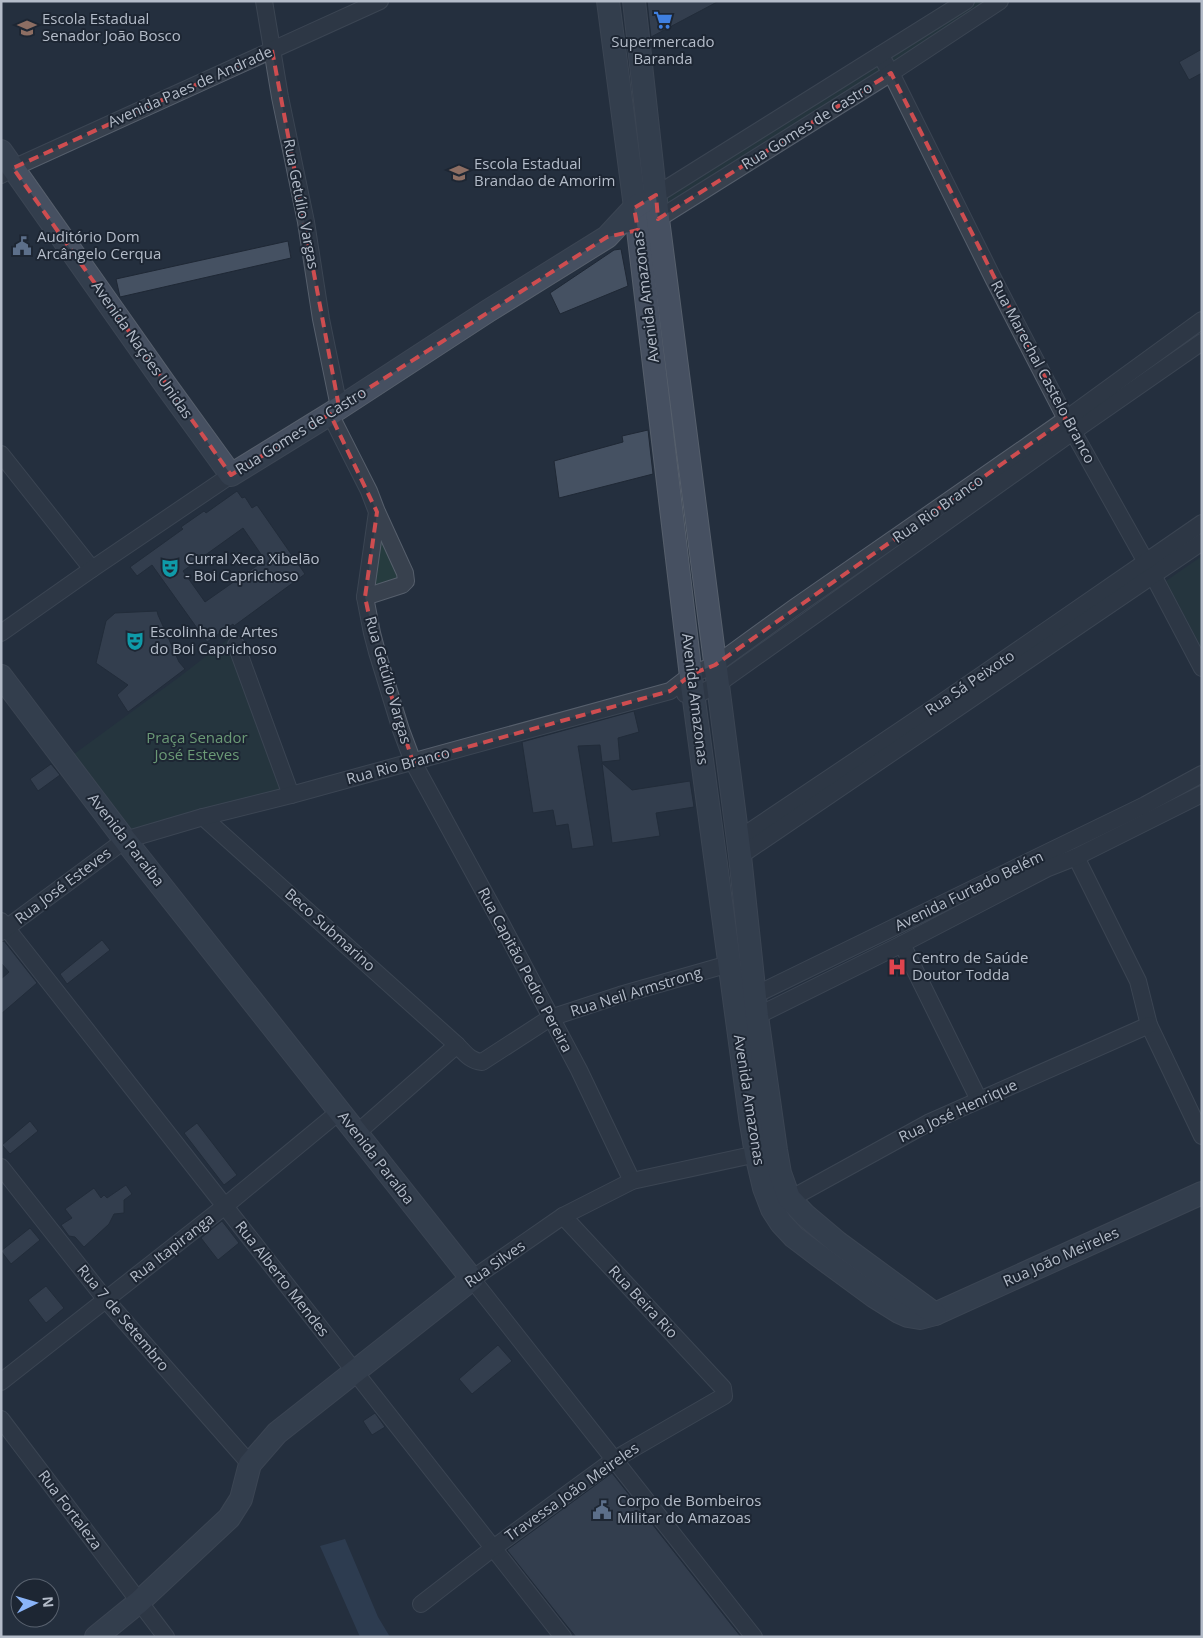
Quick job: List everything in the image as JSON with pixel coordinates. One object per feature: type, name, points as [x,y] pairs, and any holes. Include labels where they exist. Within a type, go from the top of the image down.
[{"type":"street","name":"Rua Getúlio Vargas","points":[[264,1],[280,97],[306,222],[335,411],[407,578],[402,585],[365,597]]},
{"type":"street","name":"Avenida Paes de Andrade","points":[[5,164],[272,50],[380,1]]},
{"type":"street","name":"Avenida Amazonas","points":[[608,1],[729,964],[746,1010]]},
{"type":"street","name":"Avenida Amazonas","points":[[634,1],[658,219],[738,848],[746,1010],[766,1152],[780,1173],[781,1204],[805,1215],[927,1316]]},
{"type":"street","name":"Rua Gomes de Castro","points":[[1,633],[232,475],[335,411],[488,310],[607,237],[634,208],[966,1]]},
{"type":"street","name":"Rua Gomes de Castro","points":[[607,237],[638,230],[658,219],[891,73],[1000,1]]},
{"type":"street","name":"Rua Marechal Castelo Branco","points":[[880,55],[891,73],[994,280],[1070,425],[1150,569],[1202,668]]},
{"type":"street","name":"Avenida Nações Unidas","points":[[5,164],[232,475]]},
{"type":"street","name":"Rua Rio Branco","points":[[1070,425],[1142,362],[1202,320]]},
{"type":"street","name":"Rua Rio Branco","points":[[670,692],[695,696],[716,675],[1070,425],[1202,342]]},
{"type":"street","points":[[1,454],[92,569]]},
{"type":"street","name":"Rua Getúlio Vargas","points":[[377,512],[365,597],[377,652],[413,762]]},
{"type":"street","name":"Rua Sá Peixoto","points":[[1150,569],[1202,523]]},
{"type":"street","name":"Rua Sá Peixoto","points":[[738,848],[1150,569],[1202,542]]},
{"type":"street","points":[[236,645],[291,795]]},
{"type":"street","name":"Rua Rio Branco","points":[[125,840],[203,817],[291,795],[670,692],[692,674],[716,675]]},
{"type":"street","name":"Avenida Paraíba","points":[[1,676],[125,840],[754,1637]]},
{"type":"street","name":"Rua Capitão Pedro Pereira","points":[[413,762],[501,923],[592,1096],[632,1181]]},
{"type":"street","name":"Avenida Furtado Belém","points":[[746,1010],[902,944],[1144,805],[1202,774]]},
{"type":"street","name":"Avenida Furtado Belém","points":[[746,1010],[1045,862],[1076,857],[1202,794]]},
{"type":"street","name":"Beco Submarino","points":[[203,817],[457,1044]]},
{"type":"street","name":"Rua José Esteves","points":[[3,927],[125,840]]},
{"type":"street","points":[[1076,857],[1138,981],[1149,1025],[1202,1136]]},
{"type":"street","name":"Rua Alberto Mendes","points":[[3,927],[355,1371],[562,1637]]},
{"type":"street","points":[[902,944],[979,1100]]},
{"type":"street","name":"Rua Neil Armstrong","points":[[457,1044],[470,1059],[482,1062],[550,1018],[620,995],[729,964]]},
{"type":"street","name":"Rua José Henrique","points":[[781,1204],[906,1133],[1149,1025]]},
{"type":"street","points":[[357,1133],[457,1044]]},
{"type":"street","name":"Rua Itapiranga","points":[[1,1382],[225,1206],[340,1112]]},
{"type":"street","name":"Rua Silves","points":[[252,1460],[282,1429],[472,1279],[563,1216],[632,1181],[766,1152]]},
{"type":"street","name":"Rua 7 de Setembro","points":[[1,1167],[106,1300],[252,1460]]},
{"type":"street","name":"Rua João Meireles","points":[[927,1316],[1202,1193]]},
{"type":"street","name":"Rua Beira Rio","points":[[563,1216],[723,1388]]},
{"type":"street","name":"Travessa João Meireles","points":[[421,1604],[492,1549],[615,1459],[724,1396],[723,1388]]},
{"type":"street","name":"Rua Fortaleza","points":[[1,1418],[166,1637]]},
{"type":"street","points":[[96,1637],[139,1602],[229,1518],[240,1499],[252,1460]]},
{"type":"highlighted area","points":[[272,50],[339,407],[607,237],[638,230],[634,208],[656,195],[658,219],[891,73],[1066,419],[715,665],[692,674],[670,691],[413,762],[377,652],[365,597],[377,512],[330,414],[231,475],[13,168]]},
{"type":"green space","points":[[968,1],[1000,1],[658,218],[656,196]]},
{"type":"green space","points":[[381,522],[407,579],[368,594]]},
{"type":"green space","points":[[1202,556],[1202,649],[1166,581]]},
{"type":"green space","name":"Praça Senador José Esteves","points":[[231,637],[270,744],[290,790],[127,838],[66,760]]},
{"type":"water","points":[[345,1539],[378,1617],[390,1637],[360,1637],[320,1546]]},
{"type":"building","name":"Supermercado Baranda","points":[[647,1],[719,1],[651,37]]},
{"type":"building","points":[[1202,49],[1202,73],[1189,80],[1179,62]]},
{"type":"building","points":[[288,241],[291,258],[120,297],[116,279]]},
{"type":"building","points":[[621,249],[628,286],[560,314],[550,293],[614,250]]},
{"type":"building","points":[[648,430],[653,474],[559,498],[554,461],[623,442],[622,436]]},
{"type":"building","name":"Curral Xeca Xibelão - Boi Caprichoso","points":[[237,491],[242,498],[245,497],[252,508],[257,505],[305,574],[234,626],[233,624],[207,642],[152,565],[137,576],[130,567],[183,529],[181,527],[204,511],[206,513]],"holes":[[[243,528],[265,560],[205,602],[183,571]]]},
{"type":"building","name":"Escolinha de Artes do Boi Caprichoso","points":[[157,611],[179,662],[185,669],[128,712],[117,695],[128,685],[96,663],[106,621],[115,613]]},
{"type":"building","points":[[634,711],[639,732],[618,738],[620,760],[602,762],[600,745],[578,746],[594,846],[572,849],[568,824],[556,826],[553,810],[533,813],[522,742]]},
{"type":"building","points":[[602,763],[632,790],[690,781],[694,807],[656,813],[660,836],[612,843]]},
{"type":"building","points":[[51,764],[60,775],[38,791],[30,779]]},
{"type":"building","points":[[102,940],[110,950],[67,984],[60,974]]},
{"type":"building","points":[[4,941],[37,983],[1,1014],[1,979],[9,972],[1,963],[1,942]]},
{"type":"building","points":[[30,1121],[38,1131],[10,1154],[2,1145]]},
{"type":"building","points":[[197,1123],[237,1175],[224,1185],[184,1133]]},
{"type":"building","points":[[126,1185],[132,1194],[124,1200],[124,1213],[114,1214],[109,1224],[84,1247],[75,1237],[69,1236],[61,1225],[72,1218],[65,1209],[94,1188],[101,1198],[104,1195],[107,1198]]},
{"type":"building","points":[[222,1221],[239,1243],[218,1260],[201,1238]]},
{"type":"building","points":[[30,1228],[40,1240],[11,1264],[1,1251]]},
{"type":"building","points":[[46,1286],[64,1308],[46,1323],[28,1300]]},
{"type":"building","points":[[498,1345],[512,1361],[472,1394],[459,1379]]},
{"type":"building","points":[[375,1413],[385,1427],[372,1435],[363,1421]]},
{"type":"building","name":"Corpo de Bombeiros Militar do Amazoas","points":[[612,1473],[741,1637],[576,1637],[507,1550]]},
{"type":"place","name":"Supermercado Baranda","points":[[663,20]]},
{"type":"place","name":"Escola Estadual Senador João Bosco","points":[[27,28]]},
{"type":"place","name":"Escola Estadual Brandao de Amorim","points":[[459,173]]},
{"type":"place","name":"Auditório Dom Arcângelo Cerqua","points":[[22,246]]},
{"type":"place","name":"Curral Xeca Xibelão - Boi Caprichoso","points":[[170,568]]},
{"type":"place","name":"Escolinha de Artes do Boi Caprichoso","points":[[135,641]]},
{"type":"place","name":"Centro de Saúde Doutor Todda","points":[[897,967]]},
{"type":"place","name":"Corpo de Bombeiros Militar do Amazoas","points":[[602,1510]]}]
